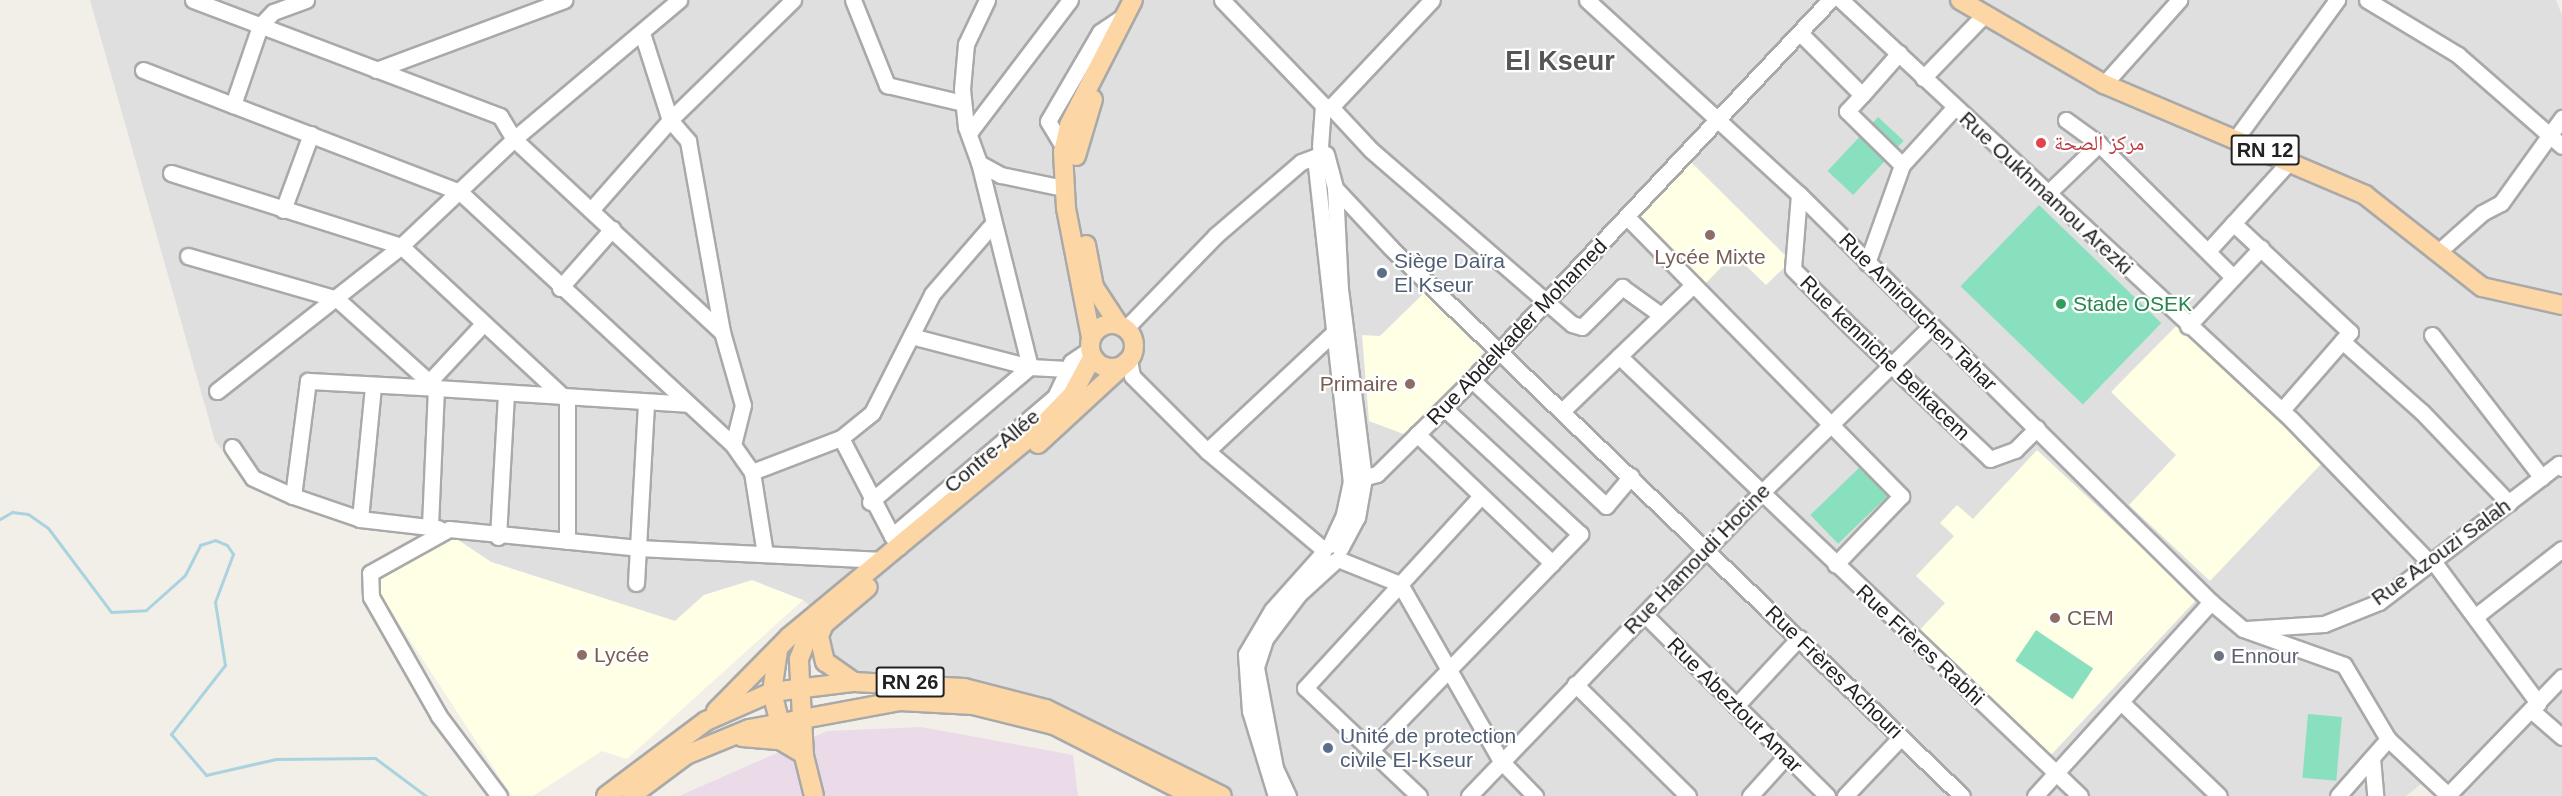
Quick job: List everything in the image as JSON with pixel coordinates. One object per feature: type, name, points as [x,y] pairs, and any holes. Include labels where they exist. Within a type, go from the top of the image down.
[{"type":"main road","points":[[814,796],[804,756],[801,686],[803,645],[827,621],[1007,472],[1128,361],[1133,340],[1094,287],[1074,184],[1076,142],[1146,0]]},
{"type":"main road","name":"RN 12","points":[[1960,0],[2104,84],[2237,138],[2365,195],[2482,287],[2562,305]]},
{"type":"main road","points":[[1128,361],[1108,369],[1091,348],[1063,188],[1064,148],[1069,125],[1129,7]]},
{"type":"main road","points":[[706,721],[779,648],[883,560],[896,542],[1037,431],[1072,395],[1102,325],[1122,327]]},
{"type":"main road","points":[[827,621],[819,636],[821,654],[854,682]]},
{"type":"main road","points":[[779,648],[772,692],[780,723],[804,756]]},
{"type":"main road","name":"RN 26","points":[[606,796],[706,721],[772,692],[801,686],[854,682],[964,688],[1046,709],[1222,796]]},
{"type":"main road","name":"RN 26","points":[[631,796],[686,755],[733,735],[832,711],[900,701],[973,705],[1053,725],[1192,796]]},
{"type":"main road","points":[[804,756],[809,729],[832,711]]},
{"type":"main road","points":[[733,735],[780,740],[804,756]]},
{"type":"street","points":[[193,0],[500,116],[514,139],[722,332]]},
{"type":"street","points":[[233,105],[260,26],[273,12],[306,0]]},
{"type":"street","points":[[376,70],[564,0]]},
{"type":"street","points":[[216,391],[336,299],[400,246],[514,139],[642,33],[678,0]]},
{"type":"street","points":[[591,210],[670,120],[793,0]]},
{"type":"street","points":[[853,0],[887,84],[963,103]]},
{"type":"street","points":[[987,0],[966,44],[963,103],[969,134],[979,163],[991,226],[1030,367]]},
{"type":"street","points":[[969,134],[1070,0]]},
{"type":"street","points":[[1222,0],[1371,150],[1546,303],[1582,327],[1622,287],[1661,315]]},
{"type":"street","points":[[1357,480],[1334,332],[1320,153],[1327,106],[1432,0]]},
{"type":"street","name":"Rue Amirouchen Tahar","points":[[1587,0],[1717,123],[1799,194],[2211,602],[2243,629]]},
{"type":"street","name":"Rue Abdelkader Mohamed","points":[[1357,480],[1377,474],[1472,380],[1498,350],[1628,218],[1801,34],[1830,0]]},
{"type":"street","name":"Rue Oukhmamou Arezki","points":[[1841,0],[2188,326],[2282,410],[2432,562],[2476,616],[2535,706],[2562,737]]},
{"type":"street","points":[[2104,84],[2179,0]]},
{"type":"street","points":[[2237,138],[2337,0]]},
{"type":"street","points":[[2367,0],[2458,56],[2562,146]]},
{"type":"street","points":[[1923,78],[1984,15]]},
{"type":"street","points":[[642,33],[670,120],[688,141],[722,332],[743,405],[733,445]]},
{"type":"street","points":[[1801,34],[1862,95]]},
{"type":"street","points":[[1899,53],[1847,111],[1902,165]]},
{"type":"street","points":[[143,70],[460,192],[560,288],[733,445],[752,472],[765,554]]},
{"type":"street","points":[[1867,263],[1902,165],[1954,107]]},
{"type":"street","points":[[2437,253],[2482,213],[2501,203],[2562,118]]},
{"type":"street","points":[[2066,120],[2098,144],[2233,277]]},
{"type":"street","points":[[283,210],[311,134]]},
{"type":"street","points":[[2048,193],[2098,144]]},
{"type":"street","points":[[1122,327],[1215,236],[1301,162],[1320,153]]},
{"type":"street","points":[[1288,796],[1275,768],[1256,667],[1265,639],[1357,518],[1357,480],[1340,289],[1335,188],[1320,153]]},
{"type":"street","points":[[2208,251],[2290,161]]},
{"type":"street","points":[[979,163],[1002,175],[1063,188]]},
{"type":"street","points":[[171,173],[400,246],[482,326],[567,400],[567,541]]},
{"type":"street","name":"Rue Frères Achouri","points":[[1335,188],[1498,350],[1707,548],[1962,796]]},
{"type":"street","name":"Rue kenniche Belkacem","points":[[1799,194],[1793,269],[1990,459],[2015,450],[2037,428]]},
{"type":"street","points":[[1628,218],[1827,426],[1901,496],[1835,565]]},
{"type":"street","points":[[2233,223],[2350,332],[2282,410]]},
{"type":"street","points":[[752,472],[841,438],[872,413],[932,294],[991,226]]},
{"type":"street","points":[[560,288],[612,229]]},
{"type":"street","points":[[2188,326],[2260,248]]},
{"type":"street","points":[[188,256],[336,299],[432,385]]},
{"type":"street","points":[[1562,411],[1693,285]]},
{"type":"street","points":[[430,527],[432,385],[482,326]]},
{"type":"street","name":"Rue Hamoudi Hocine","points":[[1469,796],[1707,548],[1930,326]]},
{"type":"street","points":[[1207,451],[1334,332]]},
{"type":"street","points":[[2432,335],[2542,478]]},
{"type":"street","points":[[910,336],[1030,367],[1067,369]]},
{"type":"street","points":[[2342,341],[2422,412],[2509,503]]},
{"type":"street","name":"Contre-Allée","points":[[896,542],[1055,397],[1066,383],[1067,369],[1091,348]]},
{"type":"street","name":"Rue Frères Rabhi","points":[[1619,356],[1759,495],[2080,796]]},
{"type":"street","points":[[1128,361],[1132,376],[1207,451],[1331,553],[1400,584],[1501,761],[1535,796]]},
{"type":"street","points":[[870,502],[1030,367]]},
{"type":"street","points":[[1472,380],[1606,507],[1631,476]]},
{"type":"street","points":[[294,495],[308,381],[374,386],[432,385],[567,400],[646,405],[687,404]]},
{"type":"street","points":[[360,519],[374,386]]},
{"type":"street","points":[[498,537],[506,393]]},
{"type":"street","points":[[636,583],[646,405]]},
{"type":"street","points":[[1371,750],[1580,534],[1444,408]]},
{"type":"street","points":[[1417,434],[1480,497],[1552,563]]},
{"type":"street","points":[[841,438],[870,502],[896,542]]},
{"type":"street","points":[[232,447],[253,478],[360,519],[498,537],[639,548],[883,560]]},
{"type":"street","name":"Rue Azouzi Salah","points":[[2243,629],[2324,624],[2379,602],[2561,466]]},
{"type":"street","points":[[1419,796],[1305,688],[1480,497]]},
{"type":"street","points":[[449,529],[370,573],[367,582],[444,724],[499,796]]},
{"type":"street","points":[[2476,616],[2562,549]]},
{"type":"street","points":[[1276,796],[1250,711],[1246,654],[1272,610],[1331,553]]},
{"type":"street","points":[[2035,796],[2122,703],[2211,602]]},
{"type":"street","name":"Rue Abeztout Amar","points":[[1644,614],[1827,796]]},
{"type":"street","points":[[2243,629],[2344,665],[2388,739],[2449,795],[2562,677]]},
{"type":"street","points":[[1736,706],[1799,638]]},
{"type":"street","points":[[1575,684],[1688,796]]},
{"type":"street","points":[[2122,703],[2219,796]]},
{"type":"street","points":[[1845,796],[1901,737]]},
{"type":"street","points":[[2338,796],[2388,739]]},
{"type":"street","points":[[1750,796],[1786,756]]},
{"type":"street","points":[[2372,758],[2374,796]]},
{"type":"shaded area","points":[[90,0],[2556,0],[2562,15],[2562,796],[2440,796],[2426,780],[2406,796],[1222,796],[1091,727],[854,682],[825,662],[827,621],[803,600],[704,595],[675,621],[491,562],[451,536],[412,534],[344,517],[245,479],[215,441]]},
{"type":"shaded area","name":"Lycée Mixte","points":[[1690,161],[1791,261],[1766,285],[1734,254],[1705,284],[1636,215]]},
{"type":"shaded area","name":"Primaire","points":[[1427,290],[1490,346],[1406,435],[1369,421],[1362,335],[1380,336]]},
{"type":"shaded area","points":[[2180,322],[2325,460],[2210,581],[2129,505],[2176,455],[2111,392]]},
{"type":"shaded area","name":"CEM","points":[[2037,450],[2197,599],[2049,757],[1916,634],[1945,603],[1916,576],[1954,536],[1940,523],[1957,505],[1973,519]]},
{"type":"shaded area","name":"Lycée","points":[[451,535],[491,562],[675,621],[704,595],[752,580],[803,600],[627,759],[602,751],[533,796],[512,796],[372,582]]},
{"type":"shaded area","points":[[921,727],[1073,755],[1078,796],[679,796],[827,731]]},
{"type":"green space","points":[[1878,117],[1904,141],[1853,195],[1828,171]]},
{"type":"green space","name":"Stade OSEK","points":[[2039,205],[2161,323],[2083,404],[1961,286]]},
{"type":"green space","points":[[1860,467],[1888,496],[1838,544],[1810,515]]},
{"type":"green space","points":[[2036,630],[2093,669],[2073,699],[2015,661]]},
{"type":"green space","points":[[2308,714],[2342,717],[2336,781],[2302,778]]},
{"type":"waterway","points":[[0,519],[12,512],[28,514],[48,528],[111,612],[146,610],[185,575],[200,545],[215,540],[227,545],[233,554],[215,602],[225,665],[171,734],[206,775],[276,759],[375,758],[426,796]]},
{"type":"place","name":"مركز الصحة","points":[[2041,143]]},
{"type":"place","name":"Lycée Mixte","points":[[1710,235]]},
{"type":"place","name":"Siège Daïra El Kseur","points":[[1382,273]]},
{"type":"place","name":"Stade OSEK","points":[[2061,304]]},
{"type":"place","name":"Primaire","points":[[1410,384]]},
{"type":"place","name":"CEM","points":[[2055,618]]},
{"type":"place","name":"Lycée","points":[[582,655]]},
{"type":"place","name":"Ennour","points":[[2219,656]]},
{"type":"place","name":"Unité de protection civile El-Kseur","points":[[1328,748]]},
{"type":"district","name":"El Kseur","points":[[1560,62]]}]
